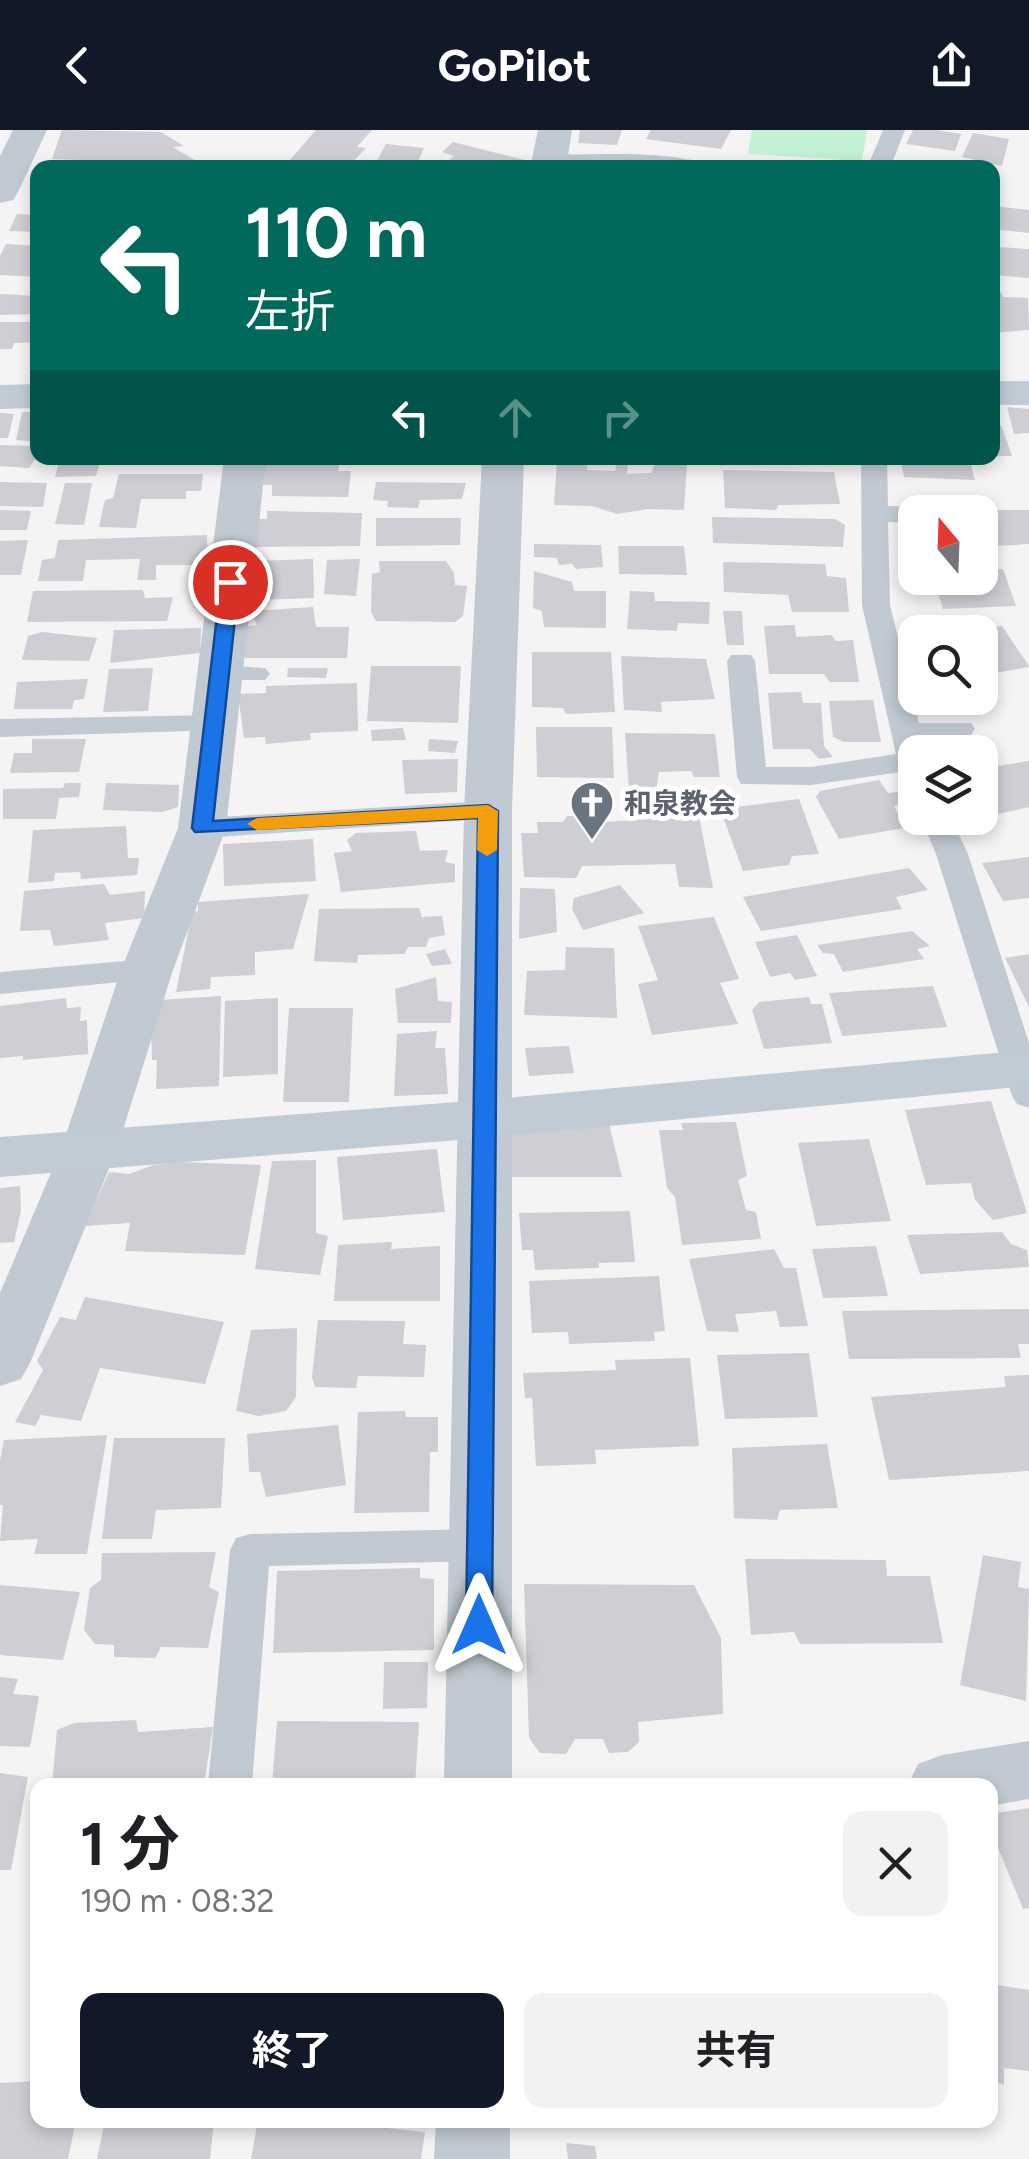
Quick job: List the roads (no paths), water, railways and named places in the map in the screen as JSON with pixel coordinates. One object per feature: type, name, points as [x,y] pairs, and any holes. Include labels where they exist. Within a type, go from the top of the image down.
[{"type":"street","points":[[0,192],[30,130]]},
{"type":"street","points":[[1000,393],[1029,393]]},
{"type":"street","points":[[0,397],[30,396]]},
{"type":"street","points":[[0,1363],[88,1150],[147,970],[202,828],[212,724],[238,674],[245,465]]},
{"type":"street","points":[[478,1778],[488,811],[503,465]]},
{"type":"street","points":[[0,1157],[1026,1078]]},
{"type":"street","points":[[983,1778],[1029,1770]]},
{"type":"street","points":[[472,2128],[472,2159]]},
{"type":"lane","points":[[881,160],[894,130]]},
{"type":"lane","points":[[551,153],[626,160]]},
{"type":"lane","points":[[874,465],[876,605],[905,735]]},
{"type":"lane","points":[[872,514],[898,515]]},
{"type":"lane","points":[[741,660],[752,777],[811,776],[898,758]]},
{"type":"lane","points":[[0,728],[212,724]]},
{"type":"lane","points":[[948,735],[960,729]]},
{"type":"lane","points":[[202,828],[488,811]]},
{"type":"lane","points":[[944,835],[1026,1078]]},
{"type":"lane","points":[[0,983],[147,970]]},
{"type":"lane","points":[[231,1778],[250,1550],[480,1545]]},
{"type":"place","name":"和泉教会","points":[[592,841]]}]
